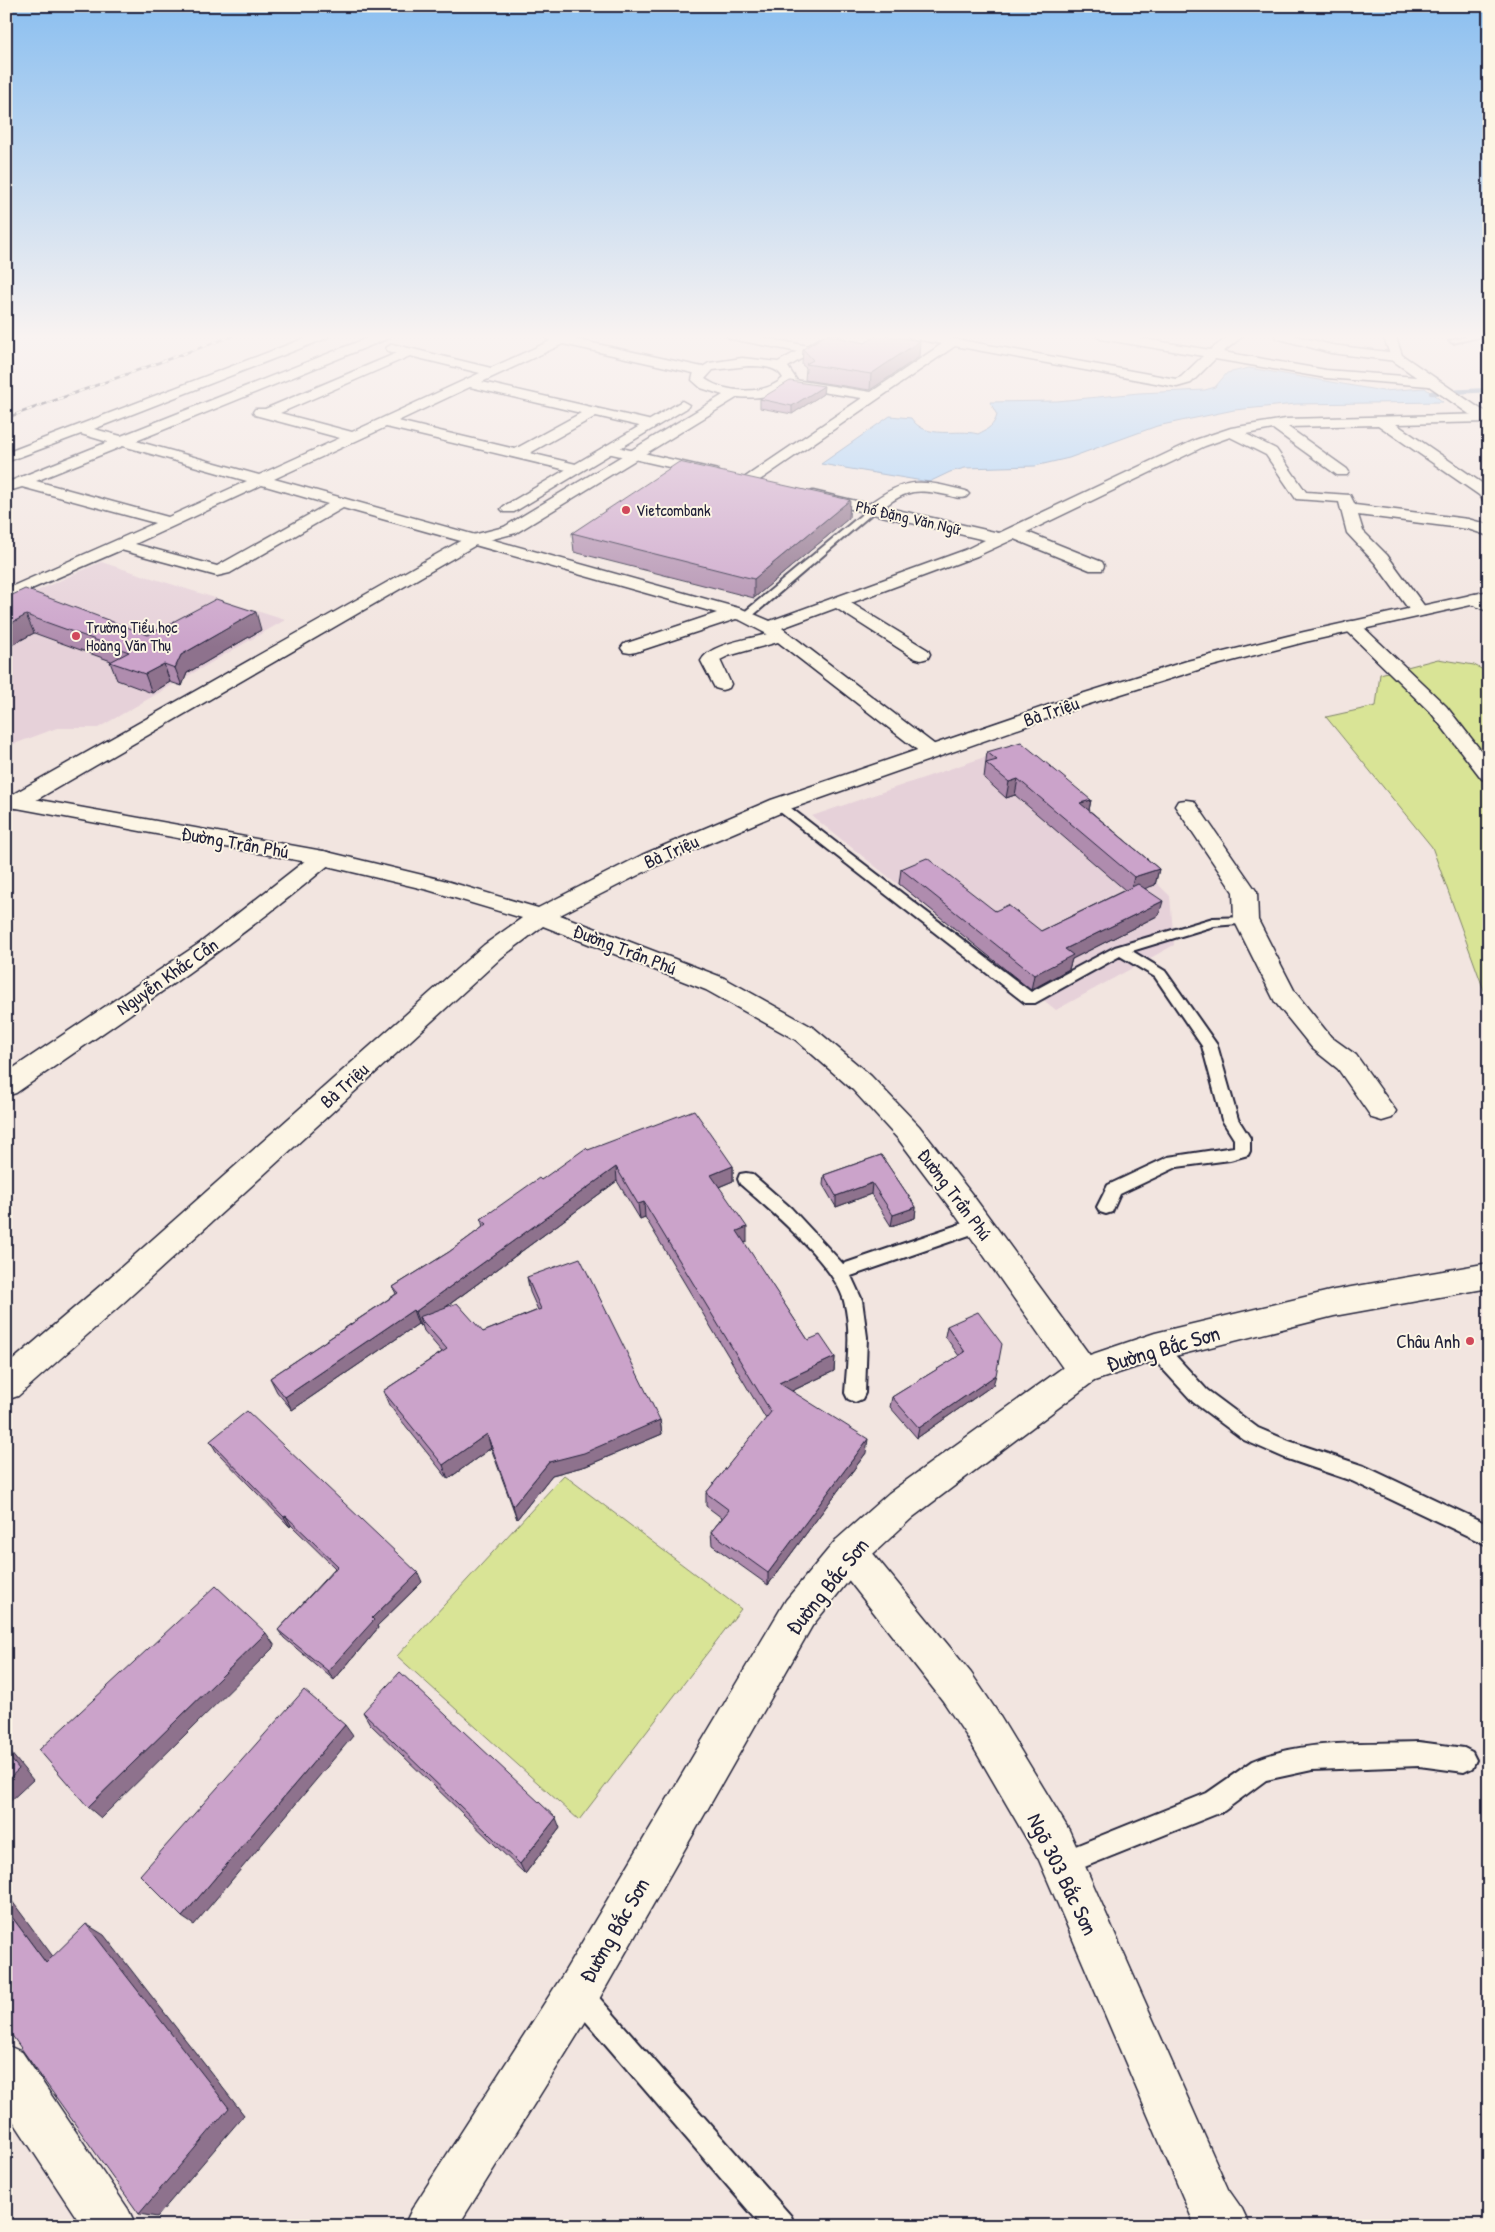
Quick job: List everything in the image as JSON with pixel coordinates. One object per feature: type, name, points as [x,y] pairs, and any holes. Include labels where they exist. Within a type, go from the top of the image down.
[{"type":"street","points":[[6,458],[53,439]]},
{"type":"street","points":[[115,439],[741,615],[774,632],[932,752]]},
{"type":"street","points":[[6,488],[127,439]]},
{"type":"street","points":[[6,595],[120,545],[348,439]]},
{"type":"street","points":[[455,439],[575,468]]},
{"type":"street","points":[[517,454],[544,439]]},
{"type":"street","points":[[475,539],[485,523],[624,439]]},
{"type":"street","points":[[9,804],[475,539],[510,530],[660,439]]},
{"type":"street","points":[[749,481],[810,439]]},
{"type":"street","points":[[722,684],[710,662],[712,657],[774,632],[838,602],[970,553],[1211,439]]},
{"type":"street","points":[[1245,439],[1270,452],[1301,496],[1345,498],[1355,533],[1382,560],[1419,611]]},
{"type":"street","points":[[1297,439],[1342,472]]},
{"type":"street","points":[[1408,439],[1484,492],[1489,498]]},
{"type":"street","points":[[608,449],[768,485]]},
{"type":"street","points":[[22,482],[170,522]]},
{"type":"street","points":[[872,509],[908,487],[924,487],[961,494]]},
{"type":"street","points":[[538,492],[564,498]]},
{"type":"street","name":"Phố Đặng Văn Ngữ","points":[[796,492],[1008,536],[1096,566]]},
{"type":"street","points":[[120,545],[217,571],[224,569],[342,502]]},
{"type":"street","points":[[1348,509],[1485,529],[1489,508]]},
{"type":"street","name":"Bà Triệu","points":[[6,1386],[133,1276],[493,951],[540,916],[650,860],[780,805],[1080,701],[1194,665],[1352,626],[1419,611],[1484,600]]},
{"type":"street","points":[[838,602],[921,654]]},
{"type":"street","points":[[630,648],[741,615]]},
{"type":"street","points":[[1352,626],[1439,710],[1489,775]]},
{"type":"street","name":"Đường Trần Phú","points":[[9,804],[323,858],[435,885],[540,916],[715,984],[806,1034],[862,1083],[909,1133],[978,1224],[1083,1371]]},
{"type":"street","points":[[1186,806],[1244,892],[1246,920],[1284,996],[1322,1043],[1347,1062],[1382,1111]]},
{"type":"street","name":"Nguyễn Khắc Cần","points":[[6,1086],[234,930],[286,890],[323,858]]},
{"type":"street","name":"Đường Bắc Sơn","points":[[429,2226],[578,1992],[799,1613],[849,1552],[901,1506],[1083,1371],[1155,1347],[1334,1303],[1489,1275]]},
{"type":"street","name":"Ngõ 303 Bắc Sơn","points":[[849,1552],[957,1687],[977,1716],[1054,1845],[1211,2206],[1225,2226]]},
{"type":"street","points":[[6,2068],[111,2226]]},
{"type":"lane","points":[[741,615],[872,509]]},
{"type":"lane","points":[[780,805],[1030,999],[1120,950],[1213,922],[1246,920]]},
{"type":"lane","points":[[1106,1207],[1114,1190],[1139,1180],[1174,1160],[1242,1151],[1242,1138],[1230,1120],[1209,1045],[1160,974],[1120,950]]},
{"type":"lane","points":[[746,1179],[785,1213],[840,1272],[853,1300],[858,1337],[855,1393]]},
{"type":"lane","points":[[840,1272],[978,1224]]},
{"type":"lane","points":[[1155,1347],[1200,1396],[1251,1434],[1285,1449],[1357,1473],[1489,1536]]},
{"type":"lane","points":[[1062,1864],[1215,1802],[1261,1769],[1312,1758],[1420,1754],[1464,1760]]},
{"type":"lane","points":[[578,1992],[781,2226]]},
{"type":"shaded area","points":[[101,562],[285,620],[98,728],[57,728],[6,747],[6,605]]},
{"type":"shaded area","points":[[1017,746],[1170,896],[1174,945],[1056,1010],[812,816]]},
{"type":"green space","points":[[1438,659],[1474,665],[1489,673],[1489,1004],[1432,847],[1326,717],[1376,706],[1380,674]]},
{"type":"green space","points":[[564,1475],[741,1609],[579,1820],[397,1656]]},
{"type":"water","points":[[857,439],[1121,439],[1069,458],[1035,466],[965,468],[950,472],[929,482],[821,464]]},
{"type":"building","points":[[679,462],[850,500],[754,579],[572,533]]},
{"type":"building","points":[[25,589],[148,635],[216,599],[256,612],[181,655],[175,668],[164,664],[145,674],[110,662],[129,652],[26,615],[6,626],[6,598]]},
{"type":"building","points":[[1021,742],[1091,800],[1080,803],[1159,869],[1134,877],[1018,779],[1009,782],[986,763],[997,760],[987,752]]},
{"type":"building","points":[[927,858],[995,911],[1008,905],[1041,931],[1138,884],[1163,901],[1065,949],[1073,955],[1034,975],[901,869]]},
{"type":"building","points":[[694,1110],[733,1166],[711,1175],[747,1227],[737,1231],[808,1340],[820,1335],[835,1357],[779,1383],[868,1439],[768,1573],[711,1532],[729,1510],[706,1493],[771,1412],[644,1202],[638,1204],[616,1167],[415,1312],[413,1310],[285,1397],[270,1378],[398,1293],[393,1287],[449,1252],[487,1224],[481,1219],[586,1148],[588,1150]]},
{"type":"building","points":[[881,1155],[916,1207],[893,1215],[872,1183],[836,1196],[824,1175]]},
{"type":"building","points":[[580,1258],[660,1420],[584,1453],[549,1462],[513,1506],[487,1434],[443,1465],[383,1391],[447,1349],[419,1317],[457,1303],[483,1332],[541,1309],[527,1277]]},
{"type":"building","points":[[978,1312],[1002,1344],[996,1375],[919,1428],[892,1397],[965,1352],[947,1326]]},
{"type":"building","points":[[247,1411],[418,1573],[372,1618],[374,1620],[328,1671],[278,1630],[338,1566],[286,1516],[284,1517],[210,1441]]},
{"type":"building","points":[[216,1586],[266,1633],[88,1807],[39,1750]]},
{"type":"building","points":[[400,1672],[556,1818],[520,1864],[363,1712]]},
{"type":"building","points":[[304,1690],[345,1725],[182,1917],[140,1875]]},
{"type":"building","points":[[6,1753],[19,1769],[6,1781]]},
{"type":"building","points":[[6,1909],[46,1963],[86,1924],[229,2108],[139,2214],[6,2027]]},
{"type":"place","name":"Vietcombank","points":[[626,510]]},
{"type":"place","name":"Trường Tiểu học Hoàng Văn Thụ","points":[[76,636]]},
{"type":"place","name":"Châu Anh","points":[[1470,1341]]}]
